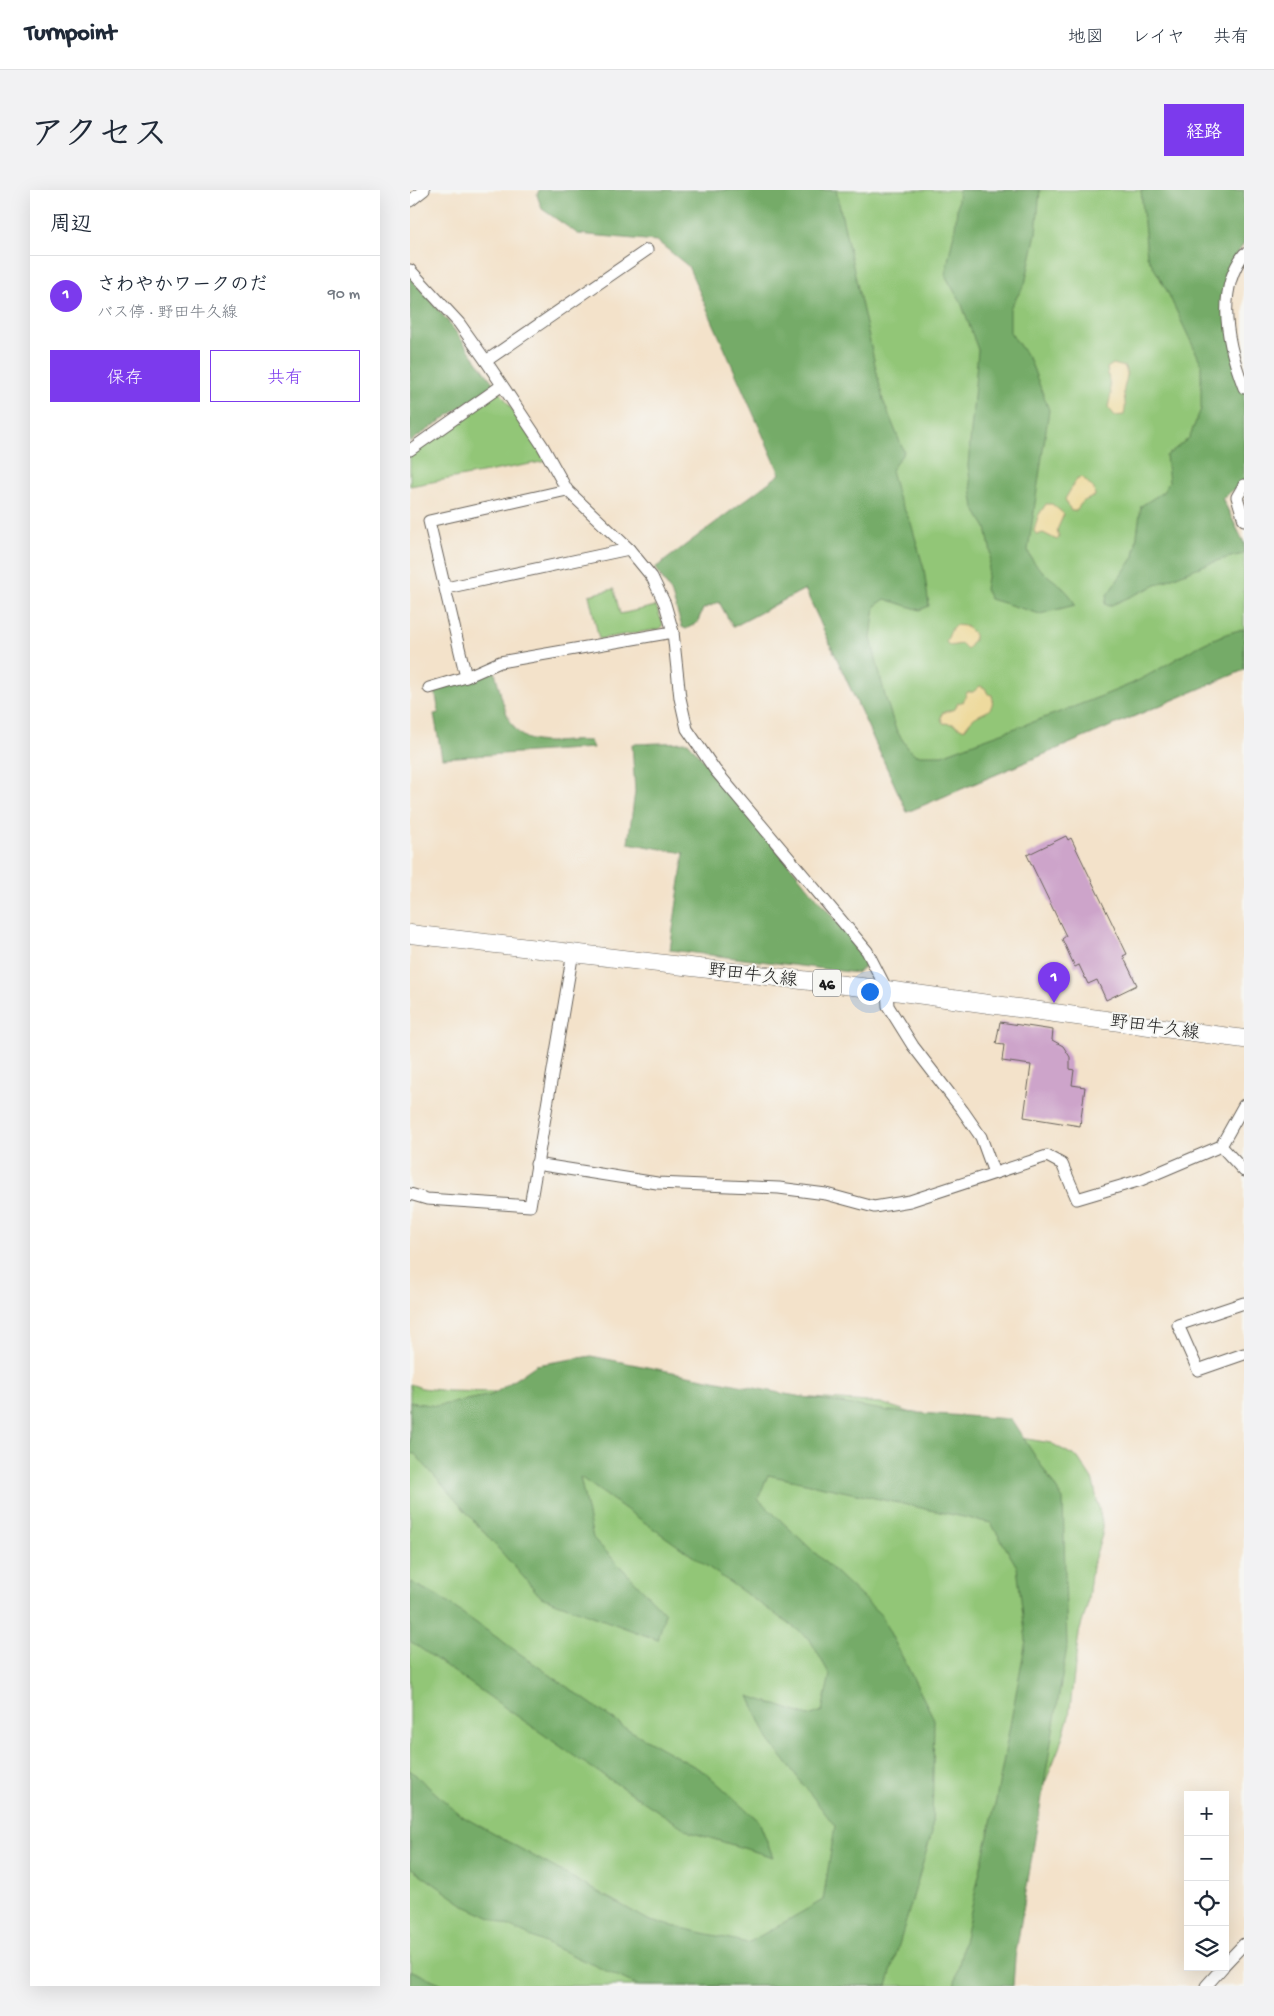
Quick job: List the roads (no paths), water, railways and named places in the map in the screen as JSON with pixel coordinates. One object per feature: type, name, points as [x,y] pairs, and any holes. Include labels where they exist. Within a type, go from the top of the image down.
[{"type":"main road","name":"野田牛久線","points":[[410,934],[887,990],[1244,1038]]},
{"type":"street","points":[[410,201],[424,190]]},
{"type":"street","points":[[486,361],[647,250]]},
{"type":"street","points":[[1244,254],[1233,268],[1229,289],[1227,321],[1231,348],[1244,388]]},
{"type":"street","points":[[410,270],[459,323],[542,445],[567,490],[630,549],[652,577],[665,604],[673,632],[680,698],[687,729],[715,770],[868,951],[887,990],[888,1006],[913,1046],[964,1111],[981,1137],[994,1173]]},
{"type":"street","points":[[410,450],[501,386]]},
{"type":"street","points":[[1244,485],[1237,498],[1244,520]]},
{"type":"street","points":[[466,677],[429,521],[567,490]]},
{"type":"street","points":[[446,588],[630,549]]},
{"type":"street","points":[[429,688],[466,677],[500,662],[673,632]]},
{"type":"street","points":[[410,1194],[427,1199],[530,1206],[573,952]]},
{"type":"street","points":[[536,1164],[657,1183],[779,1188],[826,1194],[874,1207],[910,1202],[1046,1156],[1062,1164],[1077,1199],[1141,1180],[1221,1146],[1244,1105]]},
{"type":"street","points":[[1221,1146],[1244,1171]]},
{"type":"street","points":[[1244,1303],[1178,1325],[1198,1370],[1244,1354]]},
{"type":"street","points":[[1229,1960],[1244,1944]]},
{"type":"street","points":[[1206,1986],[1219,1971]]},
{"type":"place","name":"さわやかワークのだ","points":[[1054,1003]]}]
